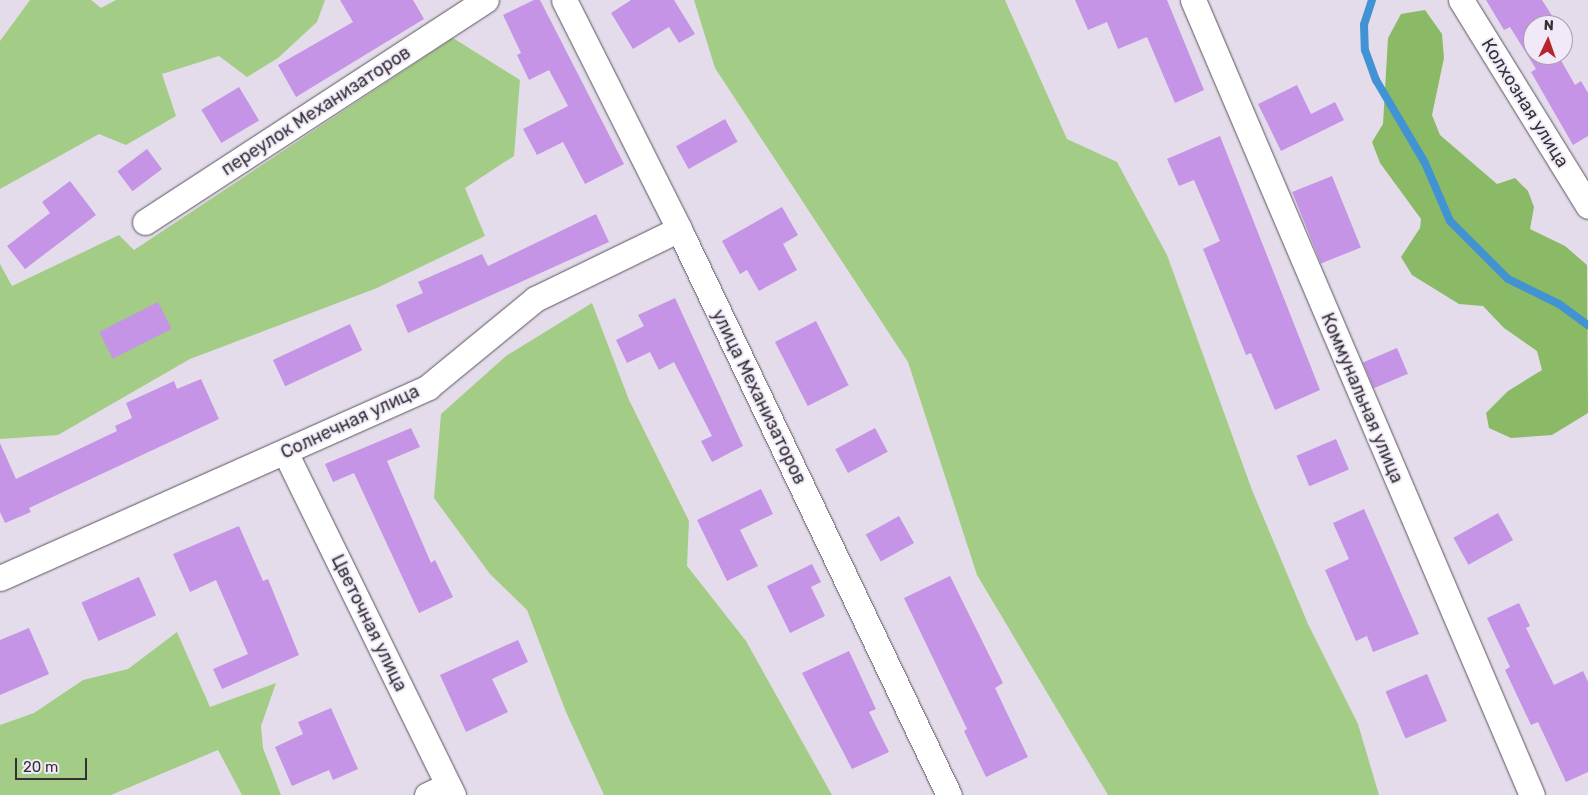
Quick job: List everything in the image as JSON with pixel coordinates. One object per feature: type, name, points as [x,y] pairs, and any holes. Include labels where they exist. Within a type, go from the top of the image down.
[{"type":"street","name":"переулок Механизаторов","points":[[145,222],[486,0]]},
{"type":"street","name":"улица Механизаторов","points":[[564,0],[679,229],[949,795]]},
{"type":"street","name":"Коммунальная улица","points":[[1193,0],[1532,795]]},
{"type":"street","name":"Колхозная улица","points":[[1461,0],[1588,206]]},
{"type":"street","name":"Солнечная улица","points":[[0,578],[428,387],[535,299],[679,229]]},
{"type":"street","name":"Цветочная улица","points":[[286,452],[443,792]]},
{"type":"green space","points":[[30,0],[91,0],[101,8],[116,0],[325,0],[317,22],[278,58],[247,77],[219,56],[162,74],[176,116],[126,145],[99,134],[0,189],[0,41]]},
{"type":"green space","points":[[694,0],[1005,0],[1067,139],[1117,162],[1167,255],[1252,490],[1308,624],[1358,724],[1379,795],[1108,795],[977,575],[908,362],[715,68]]},
{"type":"green space","points":[[1425,10],[1442,34],[1444,58],[1432,115],[1440,135],[1497,184],[1515,178],[1528,191],[1534,207],[1530,229],[1565,246],[1587,265],[1588,413],[1552,435],[1511,438],[1489,428],[1486,413],[1508,391],[1542,370],[1537,351],[1504,328],[1483,306],[1459,304],[1412,275],[1401,257],[1420,228],[1421,219],[1380,163],[1372,142],[1383,124],[1388,38],[1401,14]]},
{"type":"green space","points":[[453,38],[520,80],[514,156],[465,188],[485,236],[377,288],[190,359],[58,435],[0,439],[0,264],[12,286],[119,235],[134,250]]},
{"type":"green space","points":[[592,303],[629,400],[689,521],[687,566],[746,641],[832,795],[604,795],[566,712],[527,610],[490,574],[434,498],[441,414],[506,356]]},
{"type":"green space","points":[[177,632],[210,707],[276,683],[261,726],[263,748],[281,795],[242,795],[218,750],[111,795],[0,795],[0,725],[34,713],[83,680],[128,669]]},
{"type":"building","points":[[340,0],[413,0],[424,19],[296,97],[278,65],[353,22]]},
{"type":"building","points":[[534,0],[540,0],[624,164],[585,184],[563,142],[537,155],[523,129],[568,106],[549,70],[529,80],[517,55],[521,53],[503,15]]},
{"type":"building","points":[[631,0],[674,0],[695,34],[679,43],[669,27],[633,49],[611,13]]},
{"type":"building","points":[[1075,0],[1167,0],[1204,90],[1175,103],[1147,37],[1118,49],[1107,22],[1088,30]]},
{"type":"building","points":[[1486,0],[1542,0],[1552,15],[1523,15],[1523,48],[1510,27],[1504,30]]},
{"type":"building","points":[[1534,65],[1564,65],[1575,85],[1581,81],[1588,93],[1588,136],[1573,145],[1531,72],[1536,69]]},
{"type":"building","points":[[1297,85],[1311,114],[1335,102],[1344,120],[1281,151],[1258,104]]},
{"type":"building","points":[[239,87],[259,120],[221,143],[201,110]]},
{"type":"building","points":[[725,119],[738,142],[689,169],[676,146]]},
{"type":"building","points":[[1220,136],[1320,390],[1275,410],[1251,353],[1246,355],[1203,249],[1220,241],[1194,180],[1179,186],[1167,159]]},
{"type":"building","points":[[147,149],[162,169],[132,191],[117,171]]},
{"type":"building","points":[[1332,176],[1361,247],[1321,264],[1292,192]]},
{"type":"building","points":[[70,181],[96,215],[25,269],[7,246],[50,213],[42,202]]},
{"type":"building","points":[[782,207],[798,235],[783,244],[797,270],[759,291],[747,270],[740,274],[722,241]]},
{"type":"building","points":[[596,214],[609,242],[408,333],[396,305],[423,293],[418,282],[482,254],[488,266]]},
{"type":"building","points":[[675,298],[743,446],[712,462],[701,441],[712,436],[674,362],[659,370],[650,352],[627,363],[616,340],[644,326],[638,315]]},
{"type":"building","points":[[158,302],[172,329],[113,359],[99,332]]},
{"type":"building","points":[[816,321],[849,385],[808,406],[775,342]]},
{"type":"building","points":[[350,324],[362,350],[285,386],[273,360]]},
{"type":"building","points":[[1397,348],[1408,374],[1374,388],[1363,362]]},
{"type":"building","points":[[201,379],[219,419],[29,508],[31,512],[5,523],[0,512],[0,443],[16,479],[117,431],[115,426],[132,418],[126,403],[174,381],[177,389]]},
{"type":"building","points":[[411,428],[420,447],[387,461],[431,563],[435,560],[453,597],[419,613],[354,473],[333,482],[325,464]]},
{"type":"building","points":[[875,428],[888,452],[848,473],[835,449]]},
{"type":"building","points":[[1336,439],[1349,469],[1309,486],[1296,456]]},
{"type":"building","points":[[761,489],[773,514],[740,530],[758,566],[727,581],[697,520]]},
{"type":"building","points":[[1364,509],[1419,634],[1373,652],[1367,636],[1356,641],[1325,570],[1349,559],[1333,523]]},
{"type":"building","points":[[1498,513],[1513,540],[1468,565],[1453,538]]},
{"type":"building","points":[[899,516],[914,543],[881,562],[866,534]]},
{"type":"building","points":[[239,526],[263,581],[268,579],[299,655],[222,689],[213,669],[248,654],[216,580],[190,592],[173,554]]},
{"type":"building","points":[[812,564],[821,582],[811,587],[825,616],[790,633],[767,586]]},
{"type":"building","points":[[950,576],[1003,683],[995,688],[1028,757],[986,777],[964,731],[967,729],[904,598]]},
{"type":"building","points":[[139,577],[156,615],[99,641],[81,603]]},
{"type":"building","points":[[1519,603],[1530,626],[1526,628],[1554,685],[1583,671],[1588,682],[1588,772],[1566,782],[1538,722],[1531,725],[1505,670],[1510,667],[1487,618]]},
{"type":"building","points":[[29,628],[49,674],[0,695],[0,640]]},
{"type":"building","points":[[518,640],[528,662],[492,679],[508,712],[466,732],[440,675]]},
{"type":"building","points":[[849,651],[876,709],[869,712],[889,752],[852,769],[802,673]]},
{"type":"building","points":[[1427,674],[1447,721],[1406,739],[1386,692]]},
{"type":"building","points":[[331,708],[358,769],[333,780],[329,770],[292,786],[275,747],[303,734],[298,722]]},
{"type":"waterway","points":[[1372,0],[1364,25],[1365,50],[1376,80],[1425,163],[1450,221],[1508,279],[1559,304],[1588,325]]}]
